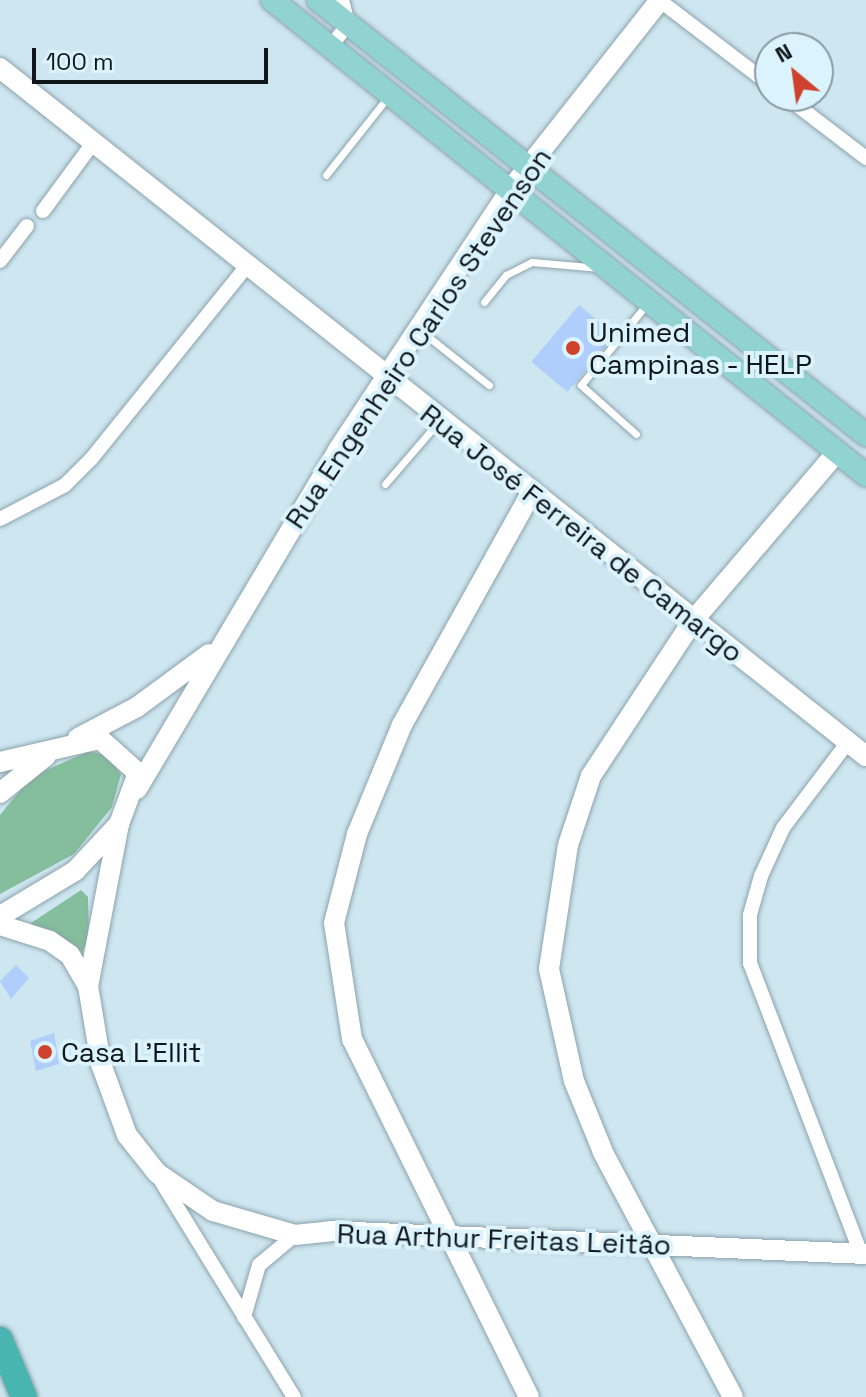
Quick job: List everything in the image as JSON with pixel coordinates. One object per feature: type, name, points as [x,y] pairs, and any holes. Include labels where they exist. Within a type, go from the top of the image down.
[{"type":"highway","points":[[0,1340],[24,1397]]},
{"type":"main road","points":[[272,0],[603,268],[866,475]]},
{"type":"main road","points":[[318,0],[709,313],[863,427]]},
{"type":"main road","points":[[399,101],[426,85]]},
{"type":"main road","points":[[603,268],[622,244]]},
{"type":"main road","points":[[690,337],[709,313]]},
{"type":"street","points":[[331,46],[348,24],[342,0]]},
{"type":"street","points":[[659,0],[754,73]]},
{"type":"street","name":"Rua Engenheiro Carlos Stevenson","points":[[119,824],[218,647],[385,378],[510,190],[659,0]]},
{"type":"street","name":"Rua José Ferreira de Camargo","points":[[0,68],[692,622],[866,756]]},
{"type":"street","points":[[806,112],[866,158]]},
{"type":"street","points":[[43,211],[93,143]]},
{"type":"street","points":[[0,261],[27,226]]},
{"type":"street","points":[[0,519],[65,485],[92,458],[246,267]]},
{"type":"street","points":[[733,1397],[652,1246],[574,1081],[549,969],[568,845],[591,776],[692,622],[837,452]]},
{"type":"street","points":[[529,1397],[446,1235],[352,1039],[334,923],[357,834],[402,725],[532,491]]},
{"type":"street","name":"Rua Engenheiro Carlos Stevenson","points":[[72,741],[137,707],[218,647]]},
{"type":"street","points":[[0,762],[72,741],[100,739],[119,751],[138,773],[137,789]]},
{"type":"street","points":[[0,793],[72,741]]},
{"type":"street","points":[[848,742],[783,828],[761,876],[750,915],[750,963],[863,1254]]},
{"type":"street","points":[[0,916],[75,871],[119,824]]},
{"type":"street","points":[[88,986],[119,824]]},
{"type":"street","points":[[0,925],[50,941],[70,955],[88,986]]},
{"type":"street","name":"Rua Arthur Freitas Leitão","points":[[88,986],[119,1122],[157,1173],[213,1211],[295,1235],[446,1235],[863,1254]]},
{"type":"street","points":[[157,1173],[188,1230],[294,1397]]},
{"type":"street","points":[[188,1230],[193,1219],[213,1211]]},
{"type":"street","points":[[244,1317],[259,1265],[295,1235]]},
{"type":"lane","points":[[326,175],[399,101]]},
{"type":"lane","points":[[484,302],[506,275],[532,262],[603,268]]},
{"type":"lane","points":[[636,434],[581,385],[648,303]]},
{"type":"lane","points":[[419,330],[489,385]]},
{"type":"lane","points":[[385,484],[440,420]]},
{"type":"green space","points":[[89,751],[105,755],[121,774],[112,807],[74,854],[0,894],[0,815],[31,777]]},
{"type":"green space","points":[[81,890],[88,897],[89,939],[82,952],[22,929]]},
{"type":"building","name":"Unimed Campinas - HELP","points":[[579,305],[615,335],[567,392],[531,362]]},
{"type":"building","points":[[16,965],[29,978],[11,999],[0,981]]},
{"type":"building","name":"Casa L'Ellit","points":[[54,1033],[59,1064],[36,1071],[30,1041]]},
{"type":"place","name":"Unimed Campinas - HELP","points":[[573,348]]},
{"type":"place","name":"Casa L'Ellit","points":[[45,1052]]}]
